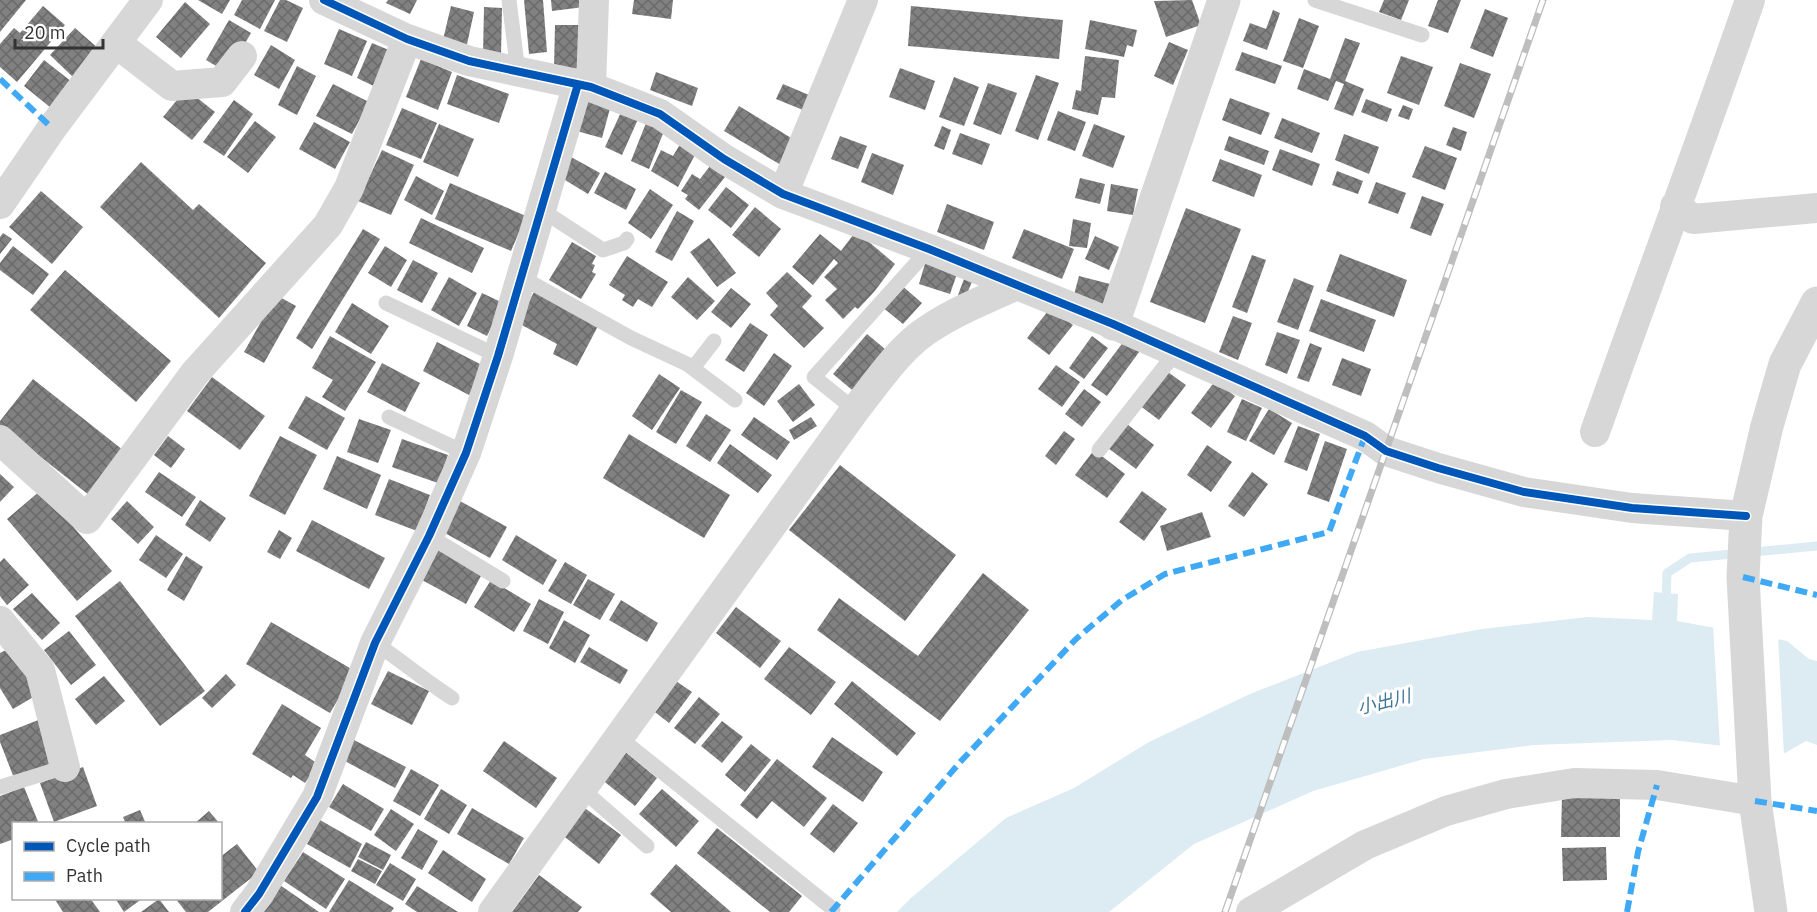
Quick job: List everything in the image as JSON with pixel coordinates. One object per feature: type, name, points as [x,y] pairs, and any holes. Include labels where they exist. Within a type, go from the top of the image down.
[{"type":"street","points":[[0,204],[52,129],[148,0]]},
{"type":"street","points":[[324,0],[407,39],[469,61],[584,85],[660,114],[724,159],[783,194],[929,249],[1113,324],[1365,436],[1386,451],[1524,492],[1632,508],[1746,516]]},
{"type":"street","points":[[245,912],[259,894],[317,797],[375,643],[429,536],[466,453],[498,356],[540,209],[584,85],[594,0]]},
{"type":"street","points":[[783,194],[863,0]]},
{"type":"street","points":[[1113,324],[1224,0]]},
{"type":"street","points":[[1595,432],[1675,206],[1702,140],[1750,0]]},
{"type":"street","points":[[0,440],[87,519],[195,373],[328,225],[349,188],[407,39]]},
{"type":"street","points":[[116,43],[172,86],[222,82],[242,56]]},
{"type":"street","points":[[1675,206],[1693,219],[1817,208]]},
{"type":"street","points":[[493,912],[855,410],[898,357],[918,337],[953,314],[1017,285]]},
{"type":"street","points":[[1771,912],[1755,794],[1743,577],[1746,516],[1767,426],[1785,364],[1817,303]]},
{"type":"street","points":[[0,621],[40,670],[65,767]]},
{"type":"street","points":[[1251,912],[1365,845],[1446,811],[1506,794],[1586,783],[1657,785],[1755,794]]},
{"type":"lane","points":[[509,0],[518,72]]},
{"type":"lane","points":[[1315,0],[1422,35]]},
{"type":"lane","points":[[540,209],[603,250],[624,243],[627,239]]},
{"type":"lane","points":[[855,410],[814,377],[929,249]]},
{"type":"lane","points":[[521,277],[631,338],[693,368],[735,400]]},
{"type":"lane","points":[[386,303],[498,356]]},
{"type":"lane","points":[[693,368],[714,341]]},
{"type":"lane","points":[[1100,450],[1176,352]]},
{"type":"lane","points":[[389,417],[466,453]]},
{"type":"lane","points":[[429,536],[503,581]]},
{"type":"lane","points":[[375,643],[410,667],[420,678],[452,698]]},
{"type":"lane","points":[[620,738],[833,909]]},
{"type":"lane","points":[[0,787],[65,767]]},
{"type":"lane","points":[[582,790],[647,846]]},
{"type":"water","name":"小出川","points":[[1654,592],[1678,594],[1677,621],[1787,641],[1809,659],[1817,661],[1817,745],[1806,741],[1785,753],[1672,740],[1533,745],[1424,759],[1313,791],[1194,844],[1109,912],[897,912],[1006,818],[1074,788],[1149,742],[1250,694],[1357,652],[1482,629],[1588,617],[1652,620]]},
{"type":"pier","points":[[1713,625],[1778,636],[1784,756],[1720,748]]},
{"type":"building","points":[[0,0],[26,0],[0,32]]},
{"type":"building","points":[[198,0],[230,0],[222,14]]},
{"type":"building","points":[[242,0],[275,0],[260,29],[234,15]]},
{"type":"building","points":[[280,0],[286,0],[303,8],[287,42],[264,31]]},
{"type":"building","points":[[388,0],[417,0],[410,14],[386,3]]},
{"type":"building","points":[[524,0],[543,0],[547,52],[529,54]]},
{"type":"building","points":[[551,0],[584,0],[584,7],[552,11]]},
{"type":"building","points":[[634,0],[673,0],[671,19],[632,14]]},
{"type":"building","points":[[1192,0],[1201,25],[1166,37],[1154,1]]},
{"type":"building","points":[[1384,0],[1409,0],[1401,20],[1379,12]]},
{"type":"building","points":[[1438,0],[1461,0],[1448,33],[1428,26]]},
{"type":"building","points":[[185,2],[210,24],[181,58],[156,37]]},
{"type":"building","points":[[43,6],[65,25],[17,82],[0,67],[0,44],[14,28],[20,33]]},
{"type":"building","points":[[451,6],[474,12],[466,49],[442,44]]},
{"type":"building","points":[[911,6],[1063,20],[1059,59],[908,46]]},
{"type":"building","points":[[484,7],[502,8],[501,56],[483,56]]},
{"type":"building","points":[[1485,9],[1508,18],[1493,57],[1470,48]]},
{"type":"building","points":[[1273,10],[1280,13],[1267,50],[1243,41],[1250,23],[1266,29]]},
{"type":"building","points":[[1299,18],[1319,26],[1303,68],[1283,61]]},
{"type":"building","points":[[229,20],[251,33],[228,73],[206,60]]},
{"type":"building","points":[[1090,20],[1137,30],[1133,47],[1127,45],[1124,57],[1085,49]]},
{"type":"building","points":[[555,25],[582,25],[581,69],[554,68]]},
{"type":"building","points":[[75,28],[99,49],[73,77],[50,55]]},
{"type":"building","points":[[339,29],[367,41],[352,76],[324,64]]},
{"type":"building","points":[[1345,38],[1360,43],[1345,81],[1364,89],[1353,116],[1334,109],[1344,84],[1336,81],[1328,101],[1297,89],[1304,69],[1330,79]]},
{"type":"building","points":[[1169,42],[1188,50],[1173,85],[1154,76]]},
{"type":"building","points":[[372,43],[396,53],[380,89],[357,78]]},
{"type":"building","points":[[271,45],[295,60],[279,89],[254,75]]},
{"type":"building","points":[[1242,52],[1282,66],[1275,84],[1235,70]]},
{"type":"building","points":[[1085,56],[1119,60],[1115,98],[1102,97],[1098,115],[1072,109],[1076,90],[1081,91]]},
{"type":"building","points":[[1401,56],[1433,67],[1419,105],[1387,93]]},
{"type":"building","points":[[421,59],[452,72],[438,110],[406,97]]},
{"type":"building","points":[[44,60],[72,82],[51,108],[24,86]]},
{"type":"building","points":[[1460,63],[1491,74],[1474,118],[1444,106]]},
{"type":"building","points":[[297,66],[316,76],[297,115],[278,105]]},
{"type":"building","points":[[900,68],[935,81],[925,110],[889,97]]},
{"type":"building","points":[[656,72],[698,88],[692,106],[650,90]]},
{"type":"building","points":[[457,75],[509,94],[499,123],[447,104]]},
{"type":"building","points":[[1036,75],[1059,83],[1038,140],[1015,131]]},
{"type":"building","points":[[954,77],[979,87],[964,126],[939,117]]},
{"type":"building","points":[[988,83],[1017,93],[1001,135],[973,124]]},
{"type":"building","points":[[333,84],[369,102],[352,134],[316,116]]},
{"type":"building","points":[[783,84],[809,95],[803,110],[776,99]]},
{"type":"building","points":[[186,89],[215,112],[192,140],[163,117]]},
{"type":"building","points":[[583,93],[612,101],[602,138],[573,130]]},
{"type":"building","points":[[1230,98],[1270,113],[1261,135],[1222,120]]},
{"type":"building","points":[[1366,99],[1392,109],[1387,122],[1361,112]]},
{"type":"building","points":[[234,100],[253,114],[224,156],[203,142]]},
{"type":"building","points":[[1403,105],[1413,109],[1409,120],[1398,116]]},
{"type":"building","points":[[739,106],[796,141],[781,165],[724,131]]},
{"type":"building","points":[[402,108],[437,123],[421,159],[386,145]]},
{"type":"building","points":[[622,110],[639,117],[622,155],[605,147]]},
{"type":"building","points":[[1058,111],[1086,122],[1075,151],[1047,140]]},
{"type":"building","points":[[1282,118],[1320,133],[1312,153],[1274,138]]},
{"type":"building","points":[[255,121],[276,137],[248,173],[227,157]]},
{"type":"building","points":[[314,122],[350,142],[335,169],[299,149]]},
{"type":"building","points":[[646,123],[664,131],[649,169],[631,161]]},
{"type":"building","points":[[439,124],[474,139],[458,177],[423,162]]},
{"type":"building","points":[[1094,124],[1125,136],[1113,168],[1082,156]]},
{"type":"building","points":[[942,126],[951,130],[944,150],[934,146]]},
{"type":"building","points":[[1453,127],[1467,132],[1461,151],[1446,145]]},
{"type":"building","points":[[960,133],[990,144],[982,165],[952,154]]},
{"type":"building","points":[[1344,134],[1379,147],[1369,174],[1335,160]]},
{"type":"building","points":[[840,136],[867,146],[858,169],[831,159]]},
{"type":"building","points":[[1229,136],[1269,151],[1264,165],[1224,150]]},
{"type":"building","points":[[682,141],[698,149],[678,187],[651,171],[661,150],[673,156]]},
{"type":"building","points":[[1425,146],[1457,158],[1445,190],[1412,177]]},
{"type":"building","points":[[1280,149],[1320,164],[1312,186],[1272,170]]},
{"type":"building","points":[[382,150],[414,165],[391,215],[358,201]]},
{"type":"building","points":[[872,153],[904,165],[893,195],[861,182]]},
{"type":"building","points":[[571,157],[600,173],[588,194],[560,177]]},
{"type":"building","points":[[1220,159],[1262,175],[1254,197],[1212,181]]},
{"type":"building","points":[[141,162],[193,210],[199,204],[266,263],[219,318],[100,207]]},
{"type":"building","points":[[710,166],[725,177],[699,210],[685,199],[688,195],[681,191],[692,174],[700,179]]},
{"type":"building","points":[[1337,171],[1363,181],[1358,194],[1332,185]]},
{"type":"building","points":[[605,172],[636,189],[626,210],[594,193]]},
{"type":"building","points":[[416,176],[444,191],[432,215],[404,200]]},
{"type":"building","points":[[1080,178],[1105,184],[1100,204],[1075,198]]},
{"type":"building","points":[[1376,182],[1406,193],[1398,214],[1368,203]]},
{"type":"building","points":[[450,183],[526,216],[511,251],[435,219]]},
{"type":"building","points":[[1111,184],[1138,189],[1133,215],[1107,211]]},
{"type":"building","points":[[726,187],[749,205],[731,228],[708,210]]},
{"type":"building","points":[[650,189],[673,205],[651,239],[628,223]]},
{"type":"building","points":[[41,191],[83,227],[52,264],[9,227]]},
{"type":"building","points":[[1422,196],[1444,204],[1431,236],[1410,228]]},
{"type":"building","points":[[947,204],[994,222],[984,250],[937,232]]},
{"type":"building","points":[[755,207],[781,229],[759,257],[732,235]]},
{"type":"building","points":[[1186,208],[1241,229],[1205,323],[1150,302]]},
{"type":"building","points":[[677,211],[694,221],[672,261],[655,252]]},
{"type":"building","points":[[421,218],[484,248],[472,273],[409,243]]},
{"type":"building","points":[[1073,219],[1091,223],[1087,248],[1069,246]]},
{"type":"building","points":[[363,229],[380,239],[312,349],[296,338]]},
{"type":"building","points":[[1024,229],[1074,249],[1062,279],[1012,258]]},
{"type":"building","points":[[856,231],[895,264],[858,309],[855,307],[843,319],[825,300],[837,289],[824,277],[838,263],[834,259],[813,285],[792,267],[820,234],[841,251]]},
{"type":"building","points":[[3,233],[12,239],[0,254],[0,237]]},
{"type":"building","points":[[1095,236],[1119,247],[1109,270],[1085,259]]},
{"type":"building","points":[[709,238],[736,273],[717,287],[690,252]]},
{"type":"building","points":[[572,242],[596,256],[592,264],[595,265],[592,272],[596,274],[581,299],[549,280]]},
{"type":"building","points":[[13,246],[49,274],[33,295],[0,270],[0,263]]},
{"type":"building","points":[[385,246],[407,260],[391,287],[368,273]]},
{"type":"building","points":[[1340,254],[1407,280],[1394,317],[1326,291]]},
{"type":"building","points":[[1252,255],[1266,260],[1247,313],[1232,307]]},
{"type":"building","points":[[627,256],[668,282],[652,307],[638,299],[633,307],[622,300],[625,295],[609,285]]},
{"type":"building","points":[[413,260],[438,273],[422,303],[397,290]]},
{"type":"building","points":[[926,260],[958,271],[950,294],[919,284]]},
{"type":"building","points":[[65,270],[171,361],[136,402],[30,310]]},
{"type":"building","points":[[787,272],[812,296],[802,307],[824,328],[804,348],[770,315],[778,306],[766,293]]},
{"type":"building","points":[[1079,276],[1110,284],[1103,310],[1072,302]]},
{"type":"building","points":[[449,277],[477,293],[459,326],[431,310]]},
{"type":"building","points":[[688,277],[715,301],[697,320],[671,297]]},
{"type":"building","points":[[1294,278],[1314,286],[1298,330],[1277,322]]},
{"type":"building","points":[[964,279],[972,282],[965,298],[958,295]]},
{"type":"building","points":[[900,284],[922,303],[903,324],[881,306]]},
{"type":"building","points":[[731,288],[751,304],[731,328],[711,312]]},
{"type":"building","points":[[534,292],[598,326],[577,366],[553,354],[557,344],[518,323]]},
{"type":"building","points":[[482,293],[503,303],[487,336],[467,326]]},
{"type":"building","points":[[276,295],[296,306],[264,363],[244,352]]},
{"type":"building","points":[[1321,299],[1376,320],[1364,352],[1309,331]]},
{"type":"building","points":[[352,303],[389,326],[371,354],[335,332]]},
{"type":"building","points":[[1051,307],[1073,325],[1049,355],[1027,338]]},
{"type":"building","points":[[1233,316],[1252,323],[1238,360],[1219,352]]},
{"type":"building","points":[[750,323],[768,335],[744,372],[725,360]]},
{"type":"building","points":[[1277,332],[1300,340],[1287,374],[1265,365]]},
{"type":"building","points":[[867,334],[891,354],[857,394],[833,374]]},
{"type":"building","points":[[330,336],[376,362],[345,411],[322,397],[333,380],[312,368]]},
{"type":"building","points":[[1092,336],[1108,348],[1084,379],[1069,368]]},
{"type":"building","points":[[1127,337],[1142,348],[1107,396],[1091,385]]},
{"type":"building","points":[[437,342],[484,366],[469,395],[423,371]]},
{"type":"building","points":[[1310,343],[1322,348],[1309,382],[1297,378]]},
{"type":"building","points":[[774,353],[792,366],[764,406],[746,393]]},
{"type":"building","points":[[1342,358],[1371,369],[1361,396],[1332,385]]},
{"type":"building","points":[[382,363],[420,383],[405,412],[367,392]]},
{"type":"building","points":[[1056,365],[1080,382],[1062,407],[1038,389]]},
{"type":"building","points":[[1165,370],[1186,385],[1159,420],[1139,405]]},
{"type":"building","points":[[659,374],[680,388],[652,430],[632,416]]},
{"type":"building","points":[[212,377],[265,416],[240,450],[187,411]]},
{"type":"building","points":[[33,379],[123,450],[89,495],[0,425],[0,421]]},
{"type":"building","points":[[1215,381],[1235,396],[1211,428],[1191,413]]},
{"type":"building","points":[[799,384],[815,405],[793,422],[777,401]]},
{"type":"building","points":[[1084,389],[1101,402],[1082,427],[1065,414]]},
{"type":"building","points":[[681,390],[702,402],[676,444],[656,432]]},
{"type":"building","points":[[306,396],[345,418],[327,450],[288,428]]},
{"type":"building","points":[[1242,399],[1262,408],[1246,441],[1227,432]]},
{"type":"building","points":[[1269,409],[1292,423],[1274,455],[1249,441]]},
{"type":"building","points":[[706,414],[731,430],[710,462],[686,446]]},
{"type":"building","points":[[754,417],[790,442],[777,460],[741,435]]},
{"type":"building","points":[[811,417],[817,426],[794,440],[789,430]]},
{"type":"building","points":[[359,419],[391,430],[378,463],[347,452]]},
{"type":"building","points":[[1127,424],[1154,445],[1136,469],[1108,448]]},
{"type":"building","points":[[1298,426],[1320,434],[1307,471],[1284,462]]},
{"type":"building","points":[[1064,431],[1075,439],[1056,465],[1045,456]]},
{"type":"building","points":[[629,434],[730,495],[704,538],[603,478]]},
{"type":"building","points":[[168,436],[185,449],[171,468],[154,455]]},
{"type":"building","points":[[280,436],[317,455],[285,515],[249,496]]},
{"type":"building","points":[[402,439],[448,455],[438,483],[392,467]]},
{"type":"building","points":[[1325,441],[1347,449],[1329,502],[1307,494]]},
{"type":"building","points":[[730,444],[772,475],[758,493],[717,463]]},
{"type":"building","points":[[1207,445],[1232,462],[1211,492],[1187,475]]},
{"type":"building","points":[[1094,450],[1125,474],[1107,498],[1075,475]]},
{"type":"building","points":[[337,456],[381,475],[367,509],[323,489]]},
{"type":"building","points":[[840,465],[956,555],[905,621],[789,530]]},
{"type":"building","points":[[159,472],[196,497],[182,517],[145,492]]},
{"type":"building","points":[[1252,472],[1268,484],[1244,517],[1228,506]]},
{"type":"building","points":[[0,474],[14,487],[0,502]]},
{"type":"building","points":[[389,479],[430,495],[417,531],[375,515]]},
{"type":"building","points":[[41,490],[112,571],[77,601],[7,519]]},
{"type":"building","points":[[1142,491],[1167,509],[1144,541],[1119,522]]},
{"type":"building","points":[[200,500],[226,518],[210,542],[185,525]]},
{"type":"building","points":[[127,501],[154,527],[138,544],[111,519]]},
{"type":"building","points":[[460,501],[507,527],[490,558],[443,532]]},
{"type":"building","points":[[1202,512],[1211,537],[1167,551],[1160,526]]},
{"type":"building","points":[[312,520],[385,558],[369,589],[296,551]]},
{"type":"building","points":[[279,530],[292,538],[280,559],[267,552]]},
{"type":"building","points":[[156,535],[183,554],[166,578],[139,560]]},
{"type":"building","points":[[516,535],[557,560],[543,585],[502,560]]},
{"type":"building","points":[[438,550],[482,574],[466,604],[422,580]]},
{"type":"building","points":[[186,556],[203,567],[184,601],[167,590]]},
{"type":"building","points":[[4,558],[29,585],[7,605],[0,596],[0,562]]},
{"type":"building","points":[[565,562],[587,575],[571,604],[548,591]]},
{"type":"building","points":[[983,573],[1029,610],[940,721],[817,630],[839,598],[918,656]]},
{"type":"building","points":[[588,579],[615,594],[600,620],[573,605]]},
{"type":"building","points":[[491,580],[531,604],[514,632],[474,607]]},
{"type":"building","points":[[120,581],[205,691],[160,726],[75,616]]},
{"type":"building","points":[[32,593],[60,623],[42,640],[13,609]]},
{"type":"building","points":[[539,599],[564,612],[548,644],[523,631]]},
{"type":"building","points":[[621,600],[658,623],[647,642],[609,620]]},
{"type":"building","points":[[736,607],[781,641],[760,668],[716,633]]},
{"type":"building","points":[[564,620],[590,635],[575,663],[549,648]]},
{"type":"building","points":[[271,622],[355,671],[330,713],[246,664]]},
{"type":"building","points":[[69,631],[96,665],[71,685],[44,650]]},
{"type":"building","points":[[589,647],[628,670],[620,684],[580,662]]},
{"type":"building","points":[[789,647],[836,682],[811,715],[764,679]]},
{"type":"building","points":[[10,648],[37,695],[13,709],[0,688],[0,653]]},
{"type":"building","points":[[388,671],[429,691],[412,725],[371,704]]},
{"type":"building","points":[[226,674],[236,685],[212,708],[202,698]]},
{"type":"building","points":[[104,676],[125,701],[96,725],[75,699]]},
{"type":"building","points":[[673,679],[692,692],[669,723],[651,709]]},
{"type":"building","points":[[852,681],[916,733],[897,756],[834,704]]},
{"type":"building","points":[[699,697],[720,714],[695,744],[674,728]]},
{"type":"building","points":[[282,704],[321,728],[305,755],[318,764],[305,783],[293,775],[291,778],[252,754]]},
{"type":"building","points":[[41,719],[57,761],[14,778],[0,742],[0,735]]},
{"type":"building","points":[[722,721],[743,737],[722,763],[701,746]]},
{"type":"building","points":[[832,737],[883,772],[863,802],[812,767]]},
{"type":"building","points":[[354,740],[406,767],[395,788],[343,760]]},
{"type":"building","points":[[504,741],[557,778],[536,808],[483,771]]},
{"type":"building","points":[[751,744],[771,760],[745,792],[725,775]]},
{"type":"building","points":[[623,750],[657,778],[635,806],[601,779]]},
{"type":"building","points":[[777,759],[827,798],[804,827],[772,801],[757,819],[740,805]]},
{"type":"building","points":[[83,767],[97,806],[54,822],[40,783]]},
{"type":"building","points":[[411,769],[439,785],[420,816],[393,801]]},
{"type":"building","points":[[343,784],[384,809],[371,831],[329,807]]},
{"type":"building","points":[[24,787],[38,822],[12,822],[12,840],[0,844],[0,796]]},
{"type":"building","points":[[441,789],[467,805],[449,834],[424,819]]},
{"type":"building","points":[[662,789],[699,821],[676,847],[639,814]]},
{"type":"building","points":[[1562,795],[1620,796],[1620,837],[1561,837]]},
{"type":"building","points":[[833,804],[858,823],[834,853],[810,834]]},
{"type":"building","points":[[582,806],[621,835],[599,864],[561,834]]},
{"type":"building","points":[[472,808],[524,838],[509,864],[457,834]]},
{"type":"building","points":[[391,809],[414,824],[396,851],[374,835]]},
{"type":"building","points":[[140,810],[145,822],[125,822],[123,817]]},
{"type":"building","points":[[209,811],[218,822],[196,822]]},
{"type":"building","points":[[320,820],[362,844],[350,868],[307,844]]},
{"type":"building","points":[[717,828],[802,896],[789,912],[770,912],[697,853]]},
{"type":"building","points":[[418,829],[438,841],[422,870],[401,858]]},
{"type":"building","points":[[366,842],[391,855],[383,870],[358,857]]},
{"type":"building","points":[[237,844],[259,872],[208,912],[186,912],[177,900],[222,900],[222,855]]},
{"type":"building","points":[[1606,847],[1607,880],[1563,881],[1562,848]]},
{"type":"building","points":[[443,850],[486,879],[472,902],[428,873]]},
{"type":"building","points":[[303,852],[345,879],[326,909],[284,881]]},
{"type":"building","points":[[358,859],[382,871],[375,884],[351,871]]},
{"type":"building","points":[[390,863],[416,879],[403,901],[376,885]]},
{"type":"building","points":[[676,864],[731,912],[671,912],[650,894]]},
{"type":"building","points":[[539,875],[582,907],[578,912],[512,912]]},
{"type":"building","points":[[349,880],[394,908],[391,912],[329,912]]},
{"type":"building","points":[[277,883],[319,912],[257,912]]},
{"type":"building","points":[[417,886],[458,912],[417,912],[405,904]]},
{"type":"building","points":[[55,900],[91,900],[100,912],[63,912]]},
{"type":"building","points":[[116,900],[140,900],[124,912]]},
{"type":"building","points":[[160,900],[169,912],[141,912]]},
{"type":"waterway","points":[[1666,603],[1667,573],[1690,558],[1817,546]]},
{"type":"railway","points":[[1225,912],[1543,0]]},
{"type":"marked path","points":[[0,79],[52,128]]},
{"type":"marked path","points":[[831,912],[962,760],[1076,639],[1122,600],[1165,574],[1329,532],[1365,436]]},
{"type":"marked path","points":[[1743,577],[1817,595]]},
{"type":"marked path","points":[[1627,912],[1638,852],[1657,785]]},
{"type":"marked path","points":[[1755,801],[1817,811]]},
{"type":"cycle path","points":[[324,0],[407,39],[469,61],[591,87],[660,114],[724,159],[783,194],[929,249],[1113,324],[1365,436],[1386,451],[1524,492],[1632,508],[1746,516]]},
{"type":"cycle path","points":[[245,912],[259,894],[317,797],[375,643],[429,536],[466,453],[498,356],[578,84]]}]
